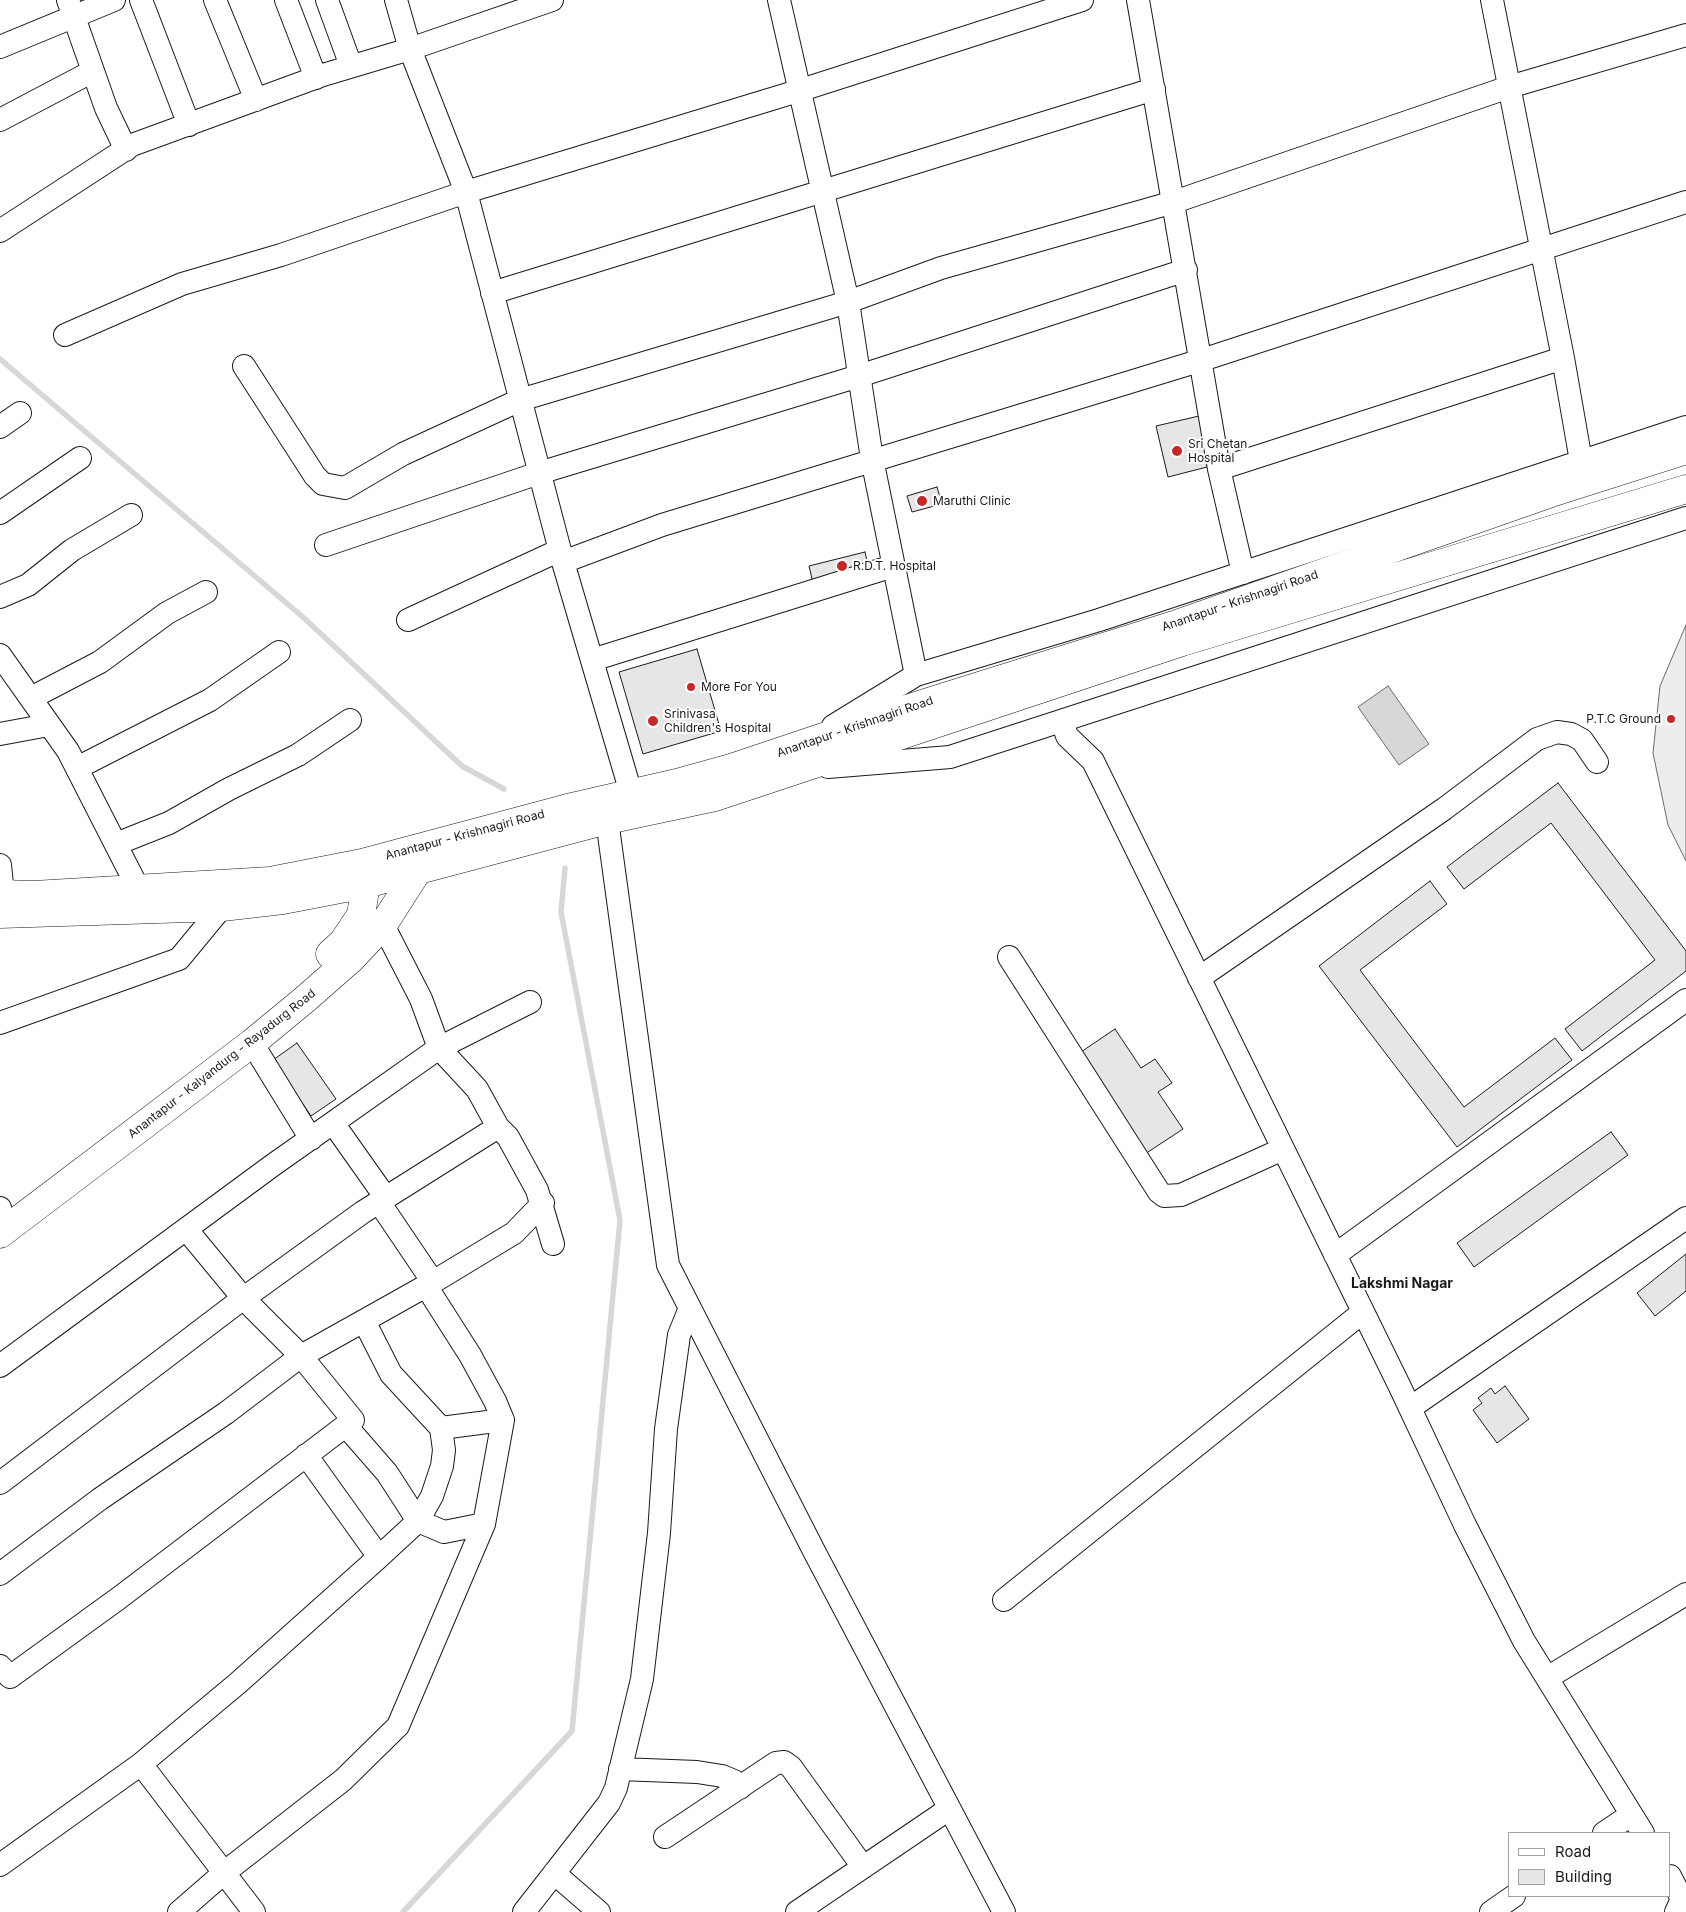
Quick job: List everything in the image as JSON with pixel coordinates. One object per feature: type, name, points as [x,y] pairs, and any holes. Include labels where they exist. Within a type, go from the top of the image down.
[{"type":"highway","name":"Anantapur - Krishnagiri Road","points":[[1,901],[364,873],[418,871],[607,820],[715,797],[922,704],[1180,633],[1551,493],[1686,450]]},
{"type":"highway","points":[[1180,633],[1686,489]]},
{"type":"highway","name":"Anantapur - Krishnagiri Road","points":[[1,901],[222,907],[283,900],[364,873],[435,843],[731,768],[804,757]]},
{"type":"highway","name":"Anantapur - Kalyandurg - Rayadurg Road","points":[[0,1216],[252,1044],[350,959],[382,925],[435,843]]},
{"type":"highway","name":"Anantapur - Kalyandurg - Rayadurg Road","points":[[0,1216],[242,1029],[343,942],[362,915],[364,873]]},
{"type":"street","points":[[0,47],[70,8],[114,0]]},
{"type":"street","points":[[141,0],[189,125]]},
{"type":"street","points":[[215,0],[256,100]]},
{"type":"street","points":[[286,0],[316,78]]},
{"type":"street","points":[[327,0],[351,66]]},
{"type":"street","points":[[396,0],[410,49],[466,192],[561,556],[632,793]]},
{"type":"street","points":[[0,231],[126,150],[316,78],[410,49],[552,0]]},
{"type":"street","points":[[65,335],[182,284],[282,255],[466,192],[798,91],[1082,0]]},
{"type":"street","points":[[1138,0],[1202,360],[1219,469],[1243,573]]},
{"type":"street","points":[[1492,0],[1563,358],[1581,461]]},
{"type":"street","points":[[785,2],[798,91],[848,302],[872,459],[916,675]]},
{"type":"street","points":[[70,8],[106,108],[126,150]]},
{"type":"street","points":[[244,366],[315,476],[323,484],[345,488],[403,454],[520,400],[848,302],[941,268],[1174,202],[1509,88],[1686,35]]},
{"type":"street","points":[[0,120],[93,71]]},
{"type":"street","points":[[492,293],[822,193],[1154,89]]},
{"type":"street","points":[[408,620],[561,556],[872,459],[1202,360],[1686,202]]},
{"type":"street","points":[[326,545],[539,473],[859,376],[1186,270]]},
{"type":"street","points":[[1219,469],[1563,358]]},
{"type":"street","points":[[0,427],[20,413]]},
{"type":"street","points":[[804,757],[916,675],[1090,623],[1686,427]]},
{"type":"street","points":[[0,513],[80,458]]},
{"type":"street","points":[[0,597],[28,584],[72,550],[131,515]]},
{"type":"street","points":[[804,757],[950,757],[1686,518]]},
{"type":"street","points":[[592,660],[893,566]]},
{"type":"street","points":[[31,698],[100,662],[167,613],[206,592]]},
{"type":"street","points":[[77,768],[133,737],[210,700],[279,652]]},
{"type":"street","points":[[0,655],[77,768],[139,890]]},
{"type":"street","points":[[116,844],[169,823],[229,789],[298,755],[350,720]]},
{"type":"street","points":[[1062,721],[1067,736],[1093,761],[1520,1633],[1637,1824],[1608,1832]]},
{"type":"street","points":[[0,734],[49,725]]},
{"type":"street","points":[[1199,978],[1444,809],[1537,739],[1557,732],[1571,734],[1582,740],[1597,762]]},
{"type":"street","points":[[607,820],[668,1265],[1004,1912]]},
{"type":"street","points":[[0,865],[1,901]]},
{"type":"street","points":[[0,1023],[180,959],[222,907]]},
{"type":"street","points":[[382,925],[421,999],[439,1048],[477,1089],[498,1127],[508,1136],[527,1169],[543,1203],[553,1244]]},
{"type":"street","points":[[1009,957],[1159,1192],[1164,1196],[1181,1195],[1283,1149]]},
{"type":"street","points":[[1335,1255],[1686,1000]]},
{"type":"street","points":[[0,1366],[186,1229],[439,1048],[530,1002]]},
{"type":"street","points":[[252,1044],[311,1139]]},
{"type":"street","points":[[179,1912],[225,1872],[343,1780],[398,1726],[484,1524],[503,1420],[470,1355],[382,1200],[333,1123]]},
{"type":"street","points":[[0,1483],[243,1298],[382,1200],[498,1127]]},
{"type":"street","points":[[0,1574],[100,1499],[226,1413],[301,1356],[430,1284],[514,1234],[543,1203]]},
{"type":"street","points":[[1410,1408],[1686,1218]]},
{"type":"street","points":[[3,1676],[119,1598],[353,1420],[301,1356],[243,1298],[186,1229]]},
{"type":"street","points":[[524,1912],[609,1803],[616,1788],[642,1679],[659,1533],[667,1420],[679,1335],[690,1308]]},
{"type":"street","points":[[1004,1600],[1363,1312]]},
{"type":"street","points":[[0,1865],[141,1764],[238,1683],[418,1521],[432,1496],[442,1466],[444,1450],[441,1428],[391,1374],[364,1321]]},
{"type":"street","points":[[441,1428],[503,1420]]},
{"type":"street","points":[[346,1426],[387,1473],[418,1521],[444,1532],[484,1524]]},
{"type":"street","points":[[306,1455],[379,1557]]},
{"type":"street","points":[[1547,1678],[1686,1594]]},
{"type":"street","points":[[665,1837],[776,1763],[788,1764],[863,1867]]},
{"type":"street","points":[[141,1764],[254,1912]]},
{"type":"street","points":[[620,1769],[697,1772],[722,1776],[734,1781],[740,1788]]},
{"type":"street","points":[[797,1912],[949,1809]]},
{"type":"street","points":[[554,1873],[599,1912]]},
{"type":"street","points":[[1671,1878],[1682,1899],[1676,1912]]},
{"type":"street","points":[[1491,1912],[1513,1897]]},
{"type":"shaded area","name":"P.T.C Ground","points":[[1686,625],[1686,861],[1668,825],[1653,753],[1660,686]]},
{"type":"shaded area","points":[[1388,686],[1429,744],[1399,765],[1358,707]]},
{"type":"building","points":[[1199,416],[1211,466],[1168,477],[1156,426]]},
{"type":"building","points":[[937,487],[942,504],[912,512],[907,496]]},
{"type":"building","points":[[865,552],[869,570],[813,583],[809,566]]},
{"type":"building","points":[[697,649],[721,731],[643,754],[619,672]]},
{"type":"building","points":[[1558,783],[1686,951],[1686,971],[1582,1051],[1565,1029],[1655,960],[1551,823],[1464,889],[1447,867]]},
{"type":"building","points":[[1430,881],[1447,904],[1360,970],[1464,1107],[1555,1038],[1572,1060],[1457,1147],[1319,966]]},
{"type":"building","points":[[1115,1029],[1141,1068],[1155,1059],[1172,1083],[1158,1092],[1183,1129],[1145,1154],[1078,1054]]},
{"type":"building","points":[[297,1043],[336,1099],[311,1116],[273,1060]]},
{"type":"building","points":[[1611,1132],[1628,1155],[1474,1267],[1457,1243]]},
{"type":"building","points":[[1686,1254],[1686,1291],[1655,1316],[1637,1293]]},
{"type":"building","points":[[1505,1386],[1529,1419],[1497,1443],[1473,1410],[1482,1403],[1478,1398],[1491,1388],[1495,1394]]},
{"type":"waterway","points":[[0,359],[304,618],[462,766],[504,789]]},
{"type":"waterway","points":[[403,1912],[572,1731],[620,1220],[561,912],[565,868]]},
{"type":"place","name":"Sri Chetan Hospital","points":[[1177,451]]},
{"type":"place","name":"Maruthi Clinic","points":[[922,501]]},
{"type":"place","name":"R.D.T. Hospital","points":[[842,566]]},
{"type":"place","name":"More For You","points":[[691,687]]},
{"type":"place","name":"P.T.C Ground","points":[[1671,719]]},
{"type":"place","name":"Srinivasa Children's Hospital","points":[[653,721]]},
{"type":"district","name":"Lakshmi Nagar","points":[[1402,1284]]}]
